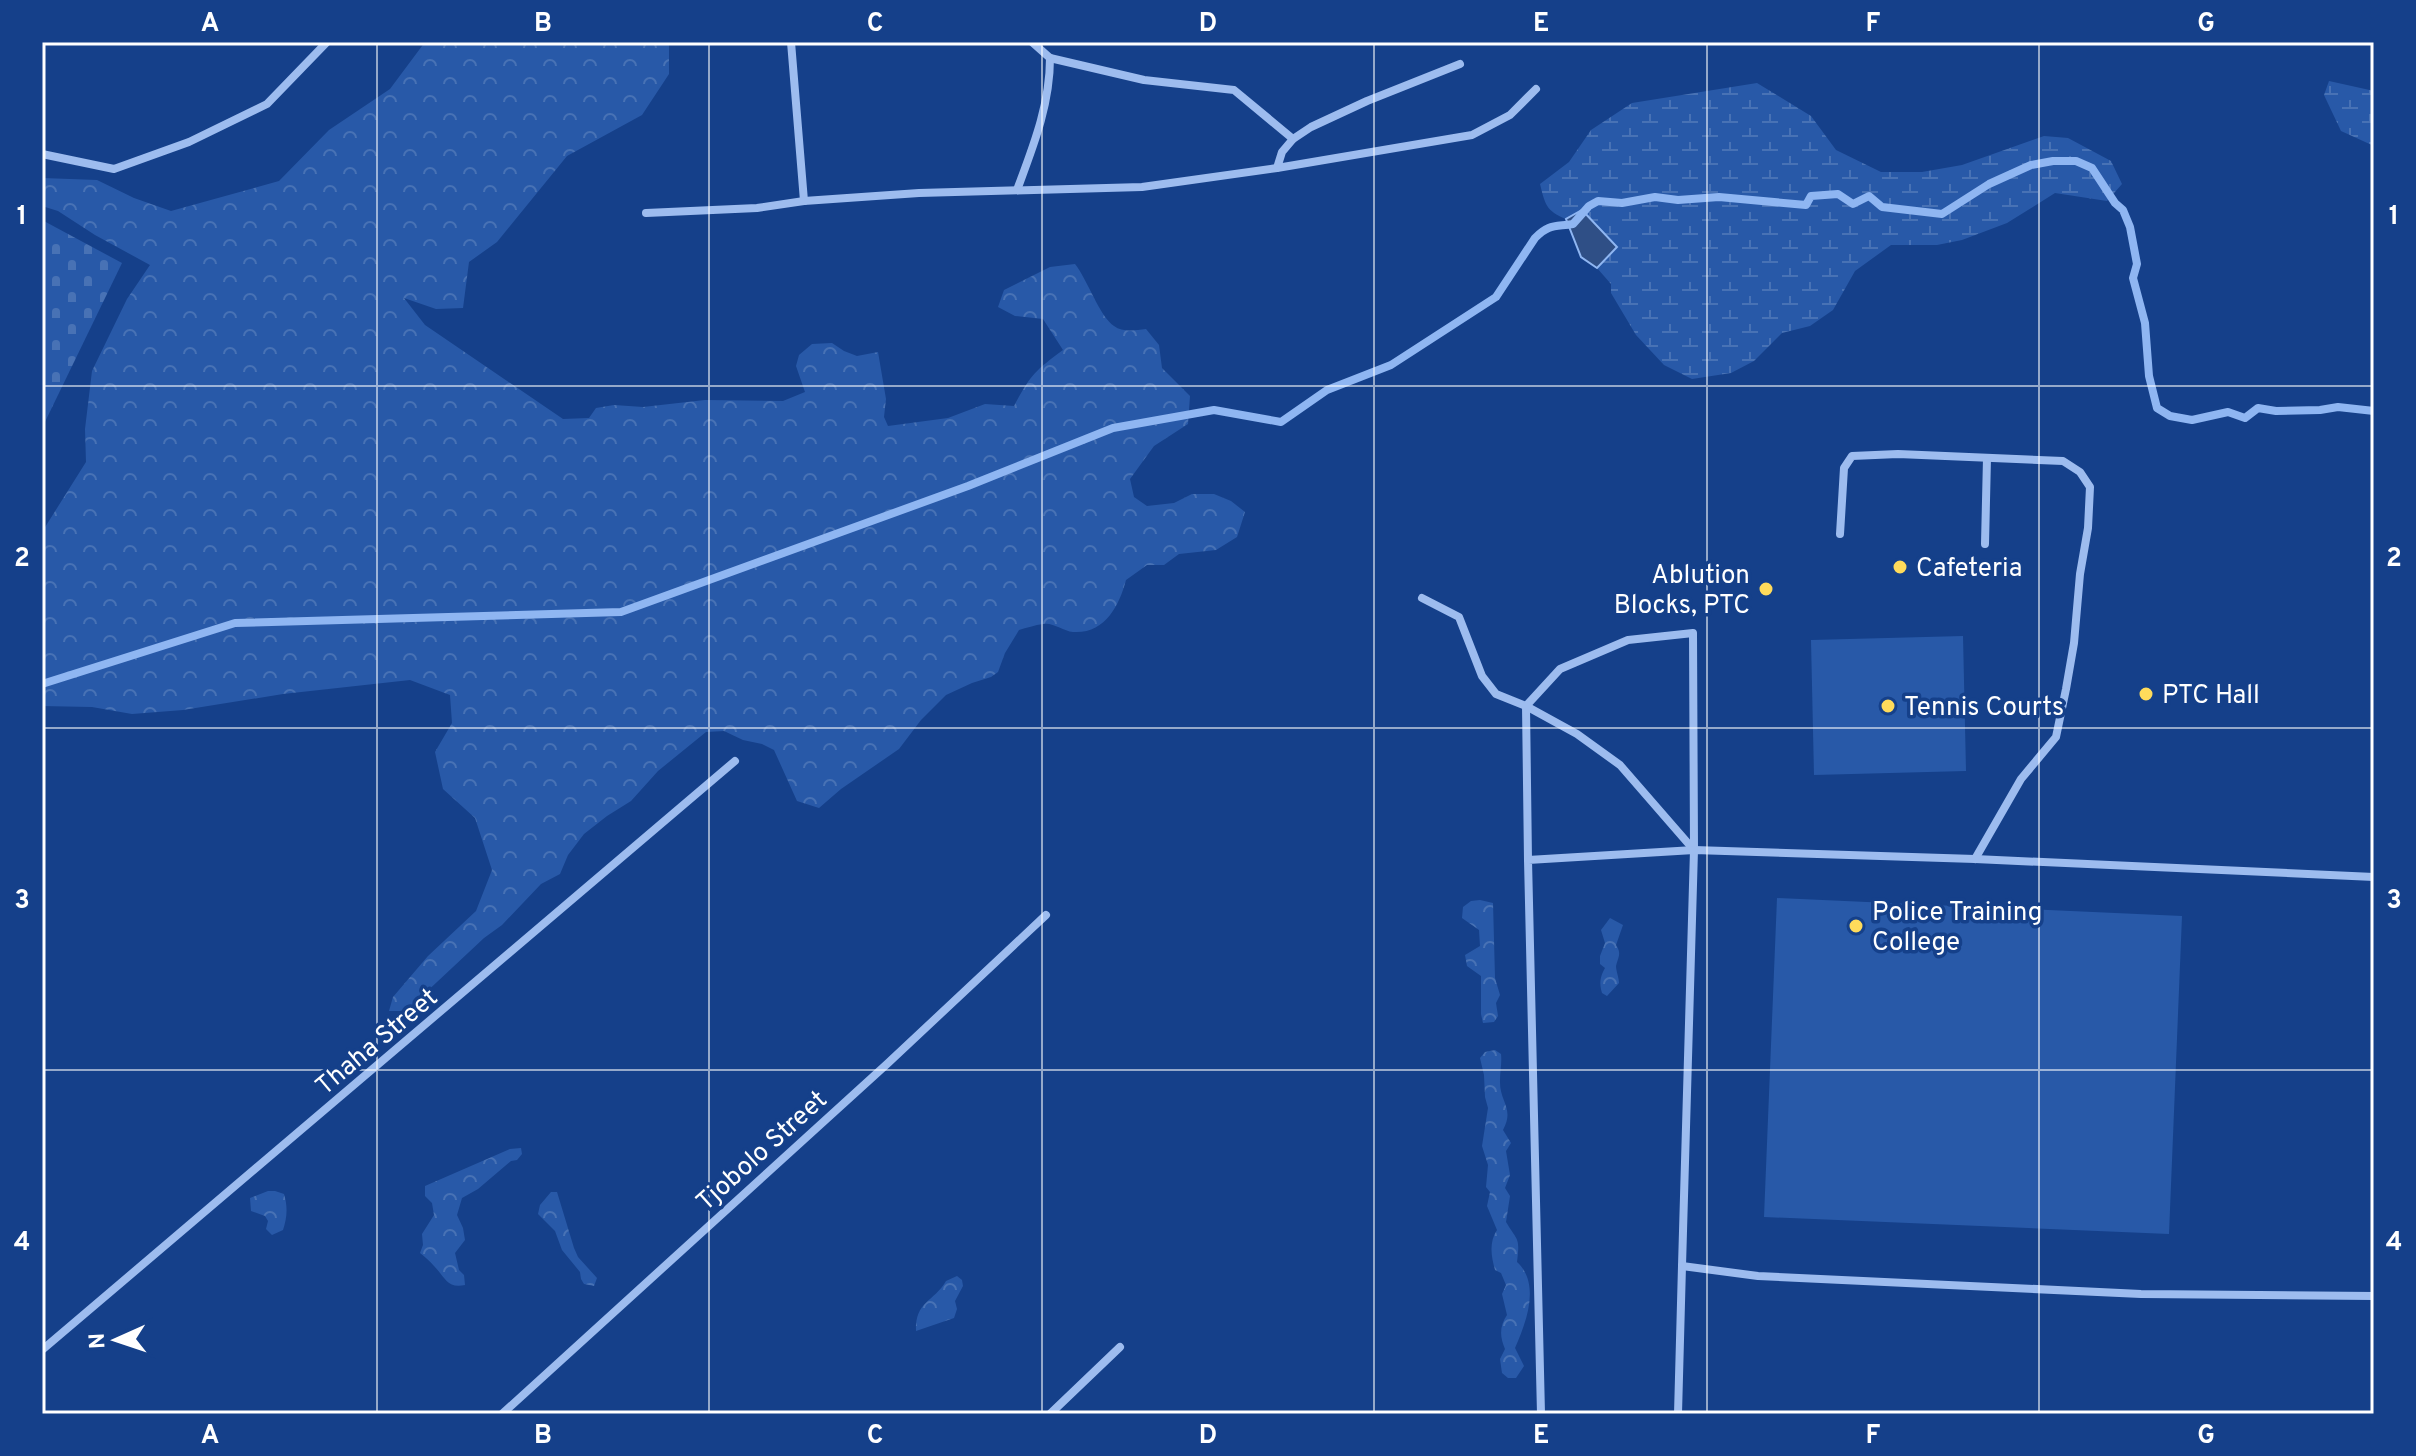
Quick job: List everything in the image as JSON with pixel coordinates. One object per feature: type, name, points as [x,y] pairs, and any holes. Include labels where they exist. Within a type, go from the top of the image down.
[{"type":"street","points":[[42,154],[114,169],[189,142],[267,104],[327,42]]},
{"type":"street","points":[[791,42],[804,201]]},
{"type":"street","points":[[1032,42],[1050,58],[1144,80],[1234,90],[1293,139]]},
{"type":"street","points":[[1017,190],[1041,126],[1050,58]]},
{"type":"street","points":[[1277,168],[1282,152],[1293,139],[1311,127],[1460,64]]},
{"type":"street","points":[[646,213],[757,208],[804,201],[919,193],[1142,187],[1472,135],[1510,115],[1536,89]]},
{"type":"street","points":[[1840,534],[1844,468],[1852,456],[1898,454],[2063,461],[2080,472],[2090,487],[2074,643],[2056,737],[2021,779],[1975,859]]},
{"type":"street","points":[[1985,544],[1987,458]]},
{"type":"street","points":[[1422,598],[1459,617],[1482,676],[1496,694],[1526,706],[1577,734],[1620,765],[1694,850]]},
{"type":"street","points":[[1541,1414],[1526,706],[1560,669],[1628,640],[1693,633],[1694,850],[1678,1414]]},
{"type":"street","name":"Thaha Street","points":[[42,1350],[735,761]]},
{"type":"street","points":[[1528,860],[1694,850],[2374,877]]},
{"type":"street","name":"Tjobolo Street","points":[[502,1414],[1046,915]]},
{"type":"street","points":[[1682,1266],[1758,1276],[2141,1294],[2374,1296]]},
{"type":"street","points":[[1050,1414],[1120,1347]]},
{"type":"green space","points":[[425,42],[669,42],[669,74],[642,115],[567,156],[497,242],[469,262],[463,308],[436,309],[404,298],[425,325],[563,419],[589,418],[596,408],[614,405],[643,407],[705,400],[783,401],[805,392],[796,366],[799,355],[812,344],[832,343],[857,356],[878,352],[886,399],[884,417],[888,426],[948,418],[985,404],[1014,406],[1034,374],[1063,350],[1043,319],[1015,316],[998,307],[1004,290],[1050,267],[1075,264],[1109,321],[1121,330],[1146,329],[1159,345],[1162,368],[1190,396],[1188,424],[1154,446],[1130,479],[1134,497],[1147,506],[1174,503],[1192,494],[1214,494],[1231,501],[1245,512],[1237,537],[1216,550],[1179,554],[1164,565],[1147,565],[1126,580],[1115,608],[1094,628],[1073,632],[1047,624],[1019,630],[998,672],[946,695],[921,720],[899,749],[819,808],[797,801],[774,750],[724,731],[706,732],[658,771],[631,801],[584,834],[568,855],[560,874],[541,884],[502,925],[406,1011],[389,1011],[393,997],[428,956],[476,911],[492,870],[475,818],[443,789],[435,752],[452,723],[450,695],[410,680],[132,714],[92,707],[42,706],[42,532],[86,462],[85,429],[92,371],[127,299],[150,265],[58,211],[42,206],[42,178],[97,180],[171,211],[279,181],[329,130],[390,89]]},
{"type":"green space","points":[[2329,81],[2374,91],[2374,146],[2341,131],[2324,95]]},
{"type":"green space","points":[[1757,83],[1811,116],[1836,150],[1881,172],[1922,172],[1962,165],[2044,136],[2068,138],[2111,161],[2122,184],[2107,201],[2055,193],[2007,223],[1962,240],[1937,245],[1891,245],[1855,271],[1833,310],[1810,326],[1782,333],[1754,361],[1731,373],[1692,379],[1664,365],[1636,335],[1611,293],[1611,284],[1597,268],[1617,247],[1582,210],[1566,219],[1550,210],[1540,184],[1569,162],[1591,130],[1632,103]]},
{"type":"green space","points":[[42,220],[122,263],[42,428]]},
{"type":"green space","name":"Tennis Courts","points":[[1963,636],[1966,771],[1814,775],[1811,640]]},
{"type":"green space","points":[[1777,898],[2182,916],[2169,1234],[1764,1217]]},
{"type":"green space","points":[[1471,901],[1493,903],[1495,978],[1500,995],[1496,1003],[1498,1016],[1494,1022],[1483,1023],[1481,976],[1467,966],[1465,955],[1480,946],[1479,930],[1462,918],[1463,907]]},
{"type":"green space","points":[[1610,918],[1623,925],[1616,945],[1619,983],[1607,996],[1600,986],[1605,968],[1600,964],[1605,943],[1601,930]]},
{"type":"green space","points":[[1495,1050],[1501,1054],[1500,1088],[1507,1110],[1503,1130],[1511,1143],[1506,1151],[1510,1175],[1505,1188],[1510,1196],[1506,1222],[1517,1240],[1517,1262],[1524,1271],[1530,1292],[1527,1316],[1515,1348],[1524,1366],[1516,1378],[1508,1378],[1502,1373],[1500,1359],[1505,1349],[1501,1332],[1507,1315],[1502,1294],[1506,1285],[1492,1260],[1492,1244],[1497,1230],[1487,1206],[1490,1192],[1486,1187],[1488,1165],[1482,1146],[1488,1108],[1480,1058],[1485,1052]]},
{"type":"green space","points":[[521,1148],[522,1154],[517,1160],[511,1161],[478,1189],[462,1198],[457,1215],[465,1240],[455,1253],[465,1285],[450,1284],[420,1253],[422,1234],[434,1215],[432,1203],[425,1196],[425,1186],[510,1149]]},
{"type":"green space","points":[[268,1191],[284,1194],[286,1203],[283,1230],[272,1235],[266,1229],[268,1221],[265,1216],[251,1211],[250,1198]]},
{"type":"green space","points":[[551,1192],[557,1192],[578,1257],[597,1278],[594,1286],[584,1284],[580,1272],[562,1250],[555,1231],[538,1214],[540,1205]]},
{"type":"green space","points":[[957,1276],[963,1286],[955,1301],[957,1309],[954,1318],[916,1331],[922,1308],[946,1281]]},
{"type":"shaded area","points":[[1582,210],[1617,247],[1597,268],[1581,257],[1566,219]]},
{"type":"waterway","points":[[42,684],[235,623],[621,612],[968,486],[1113,428],[1214,410],[1281,422],[1327,390],[1391,365],[1496,297],[1535,238],[1548,228],[1573,224],[1589,206],[1598,201],[1622,203],[1655,197],[1678,200],[1719,197],[1806,205],[1811,196],[1838,194],[1853,204],[1869,196],[1882,207],[1942,214],[1989,184],[2031,165],[2076,161],[2092,168],[2123,210],[2130,227],[2137,264],[2133,278],[2145,323],[2149,376],[2157,408],[2170,416],[2192,420],[2228,412],[2245,418],[2258,408],[2276,411],[2338,407],[2374,411]]},
{"type":"place","name":"Cafeteria","points":[[1900,567]]},
{"type":"place","name":"Ablution Blocks, PTC","points":[[1766,589]]},
{"type":"place","name":"PTC Hall","points":[[2146,694]]},
{"type":"place","name":"Tennis Courts","points":[[1888,706]]},
{"type":"place","name":"Police Training College","points":[[1856,926]]}]
